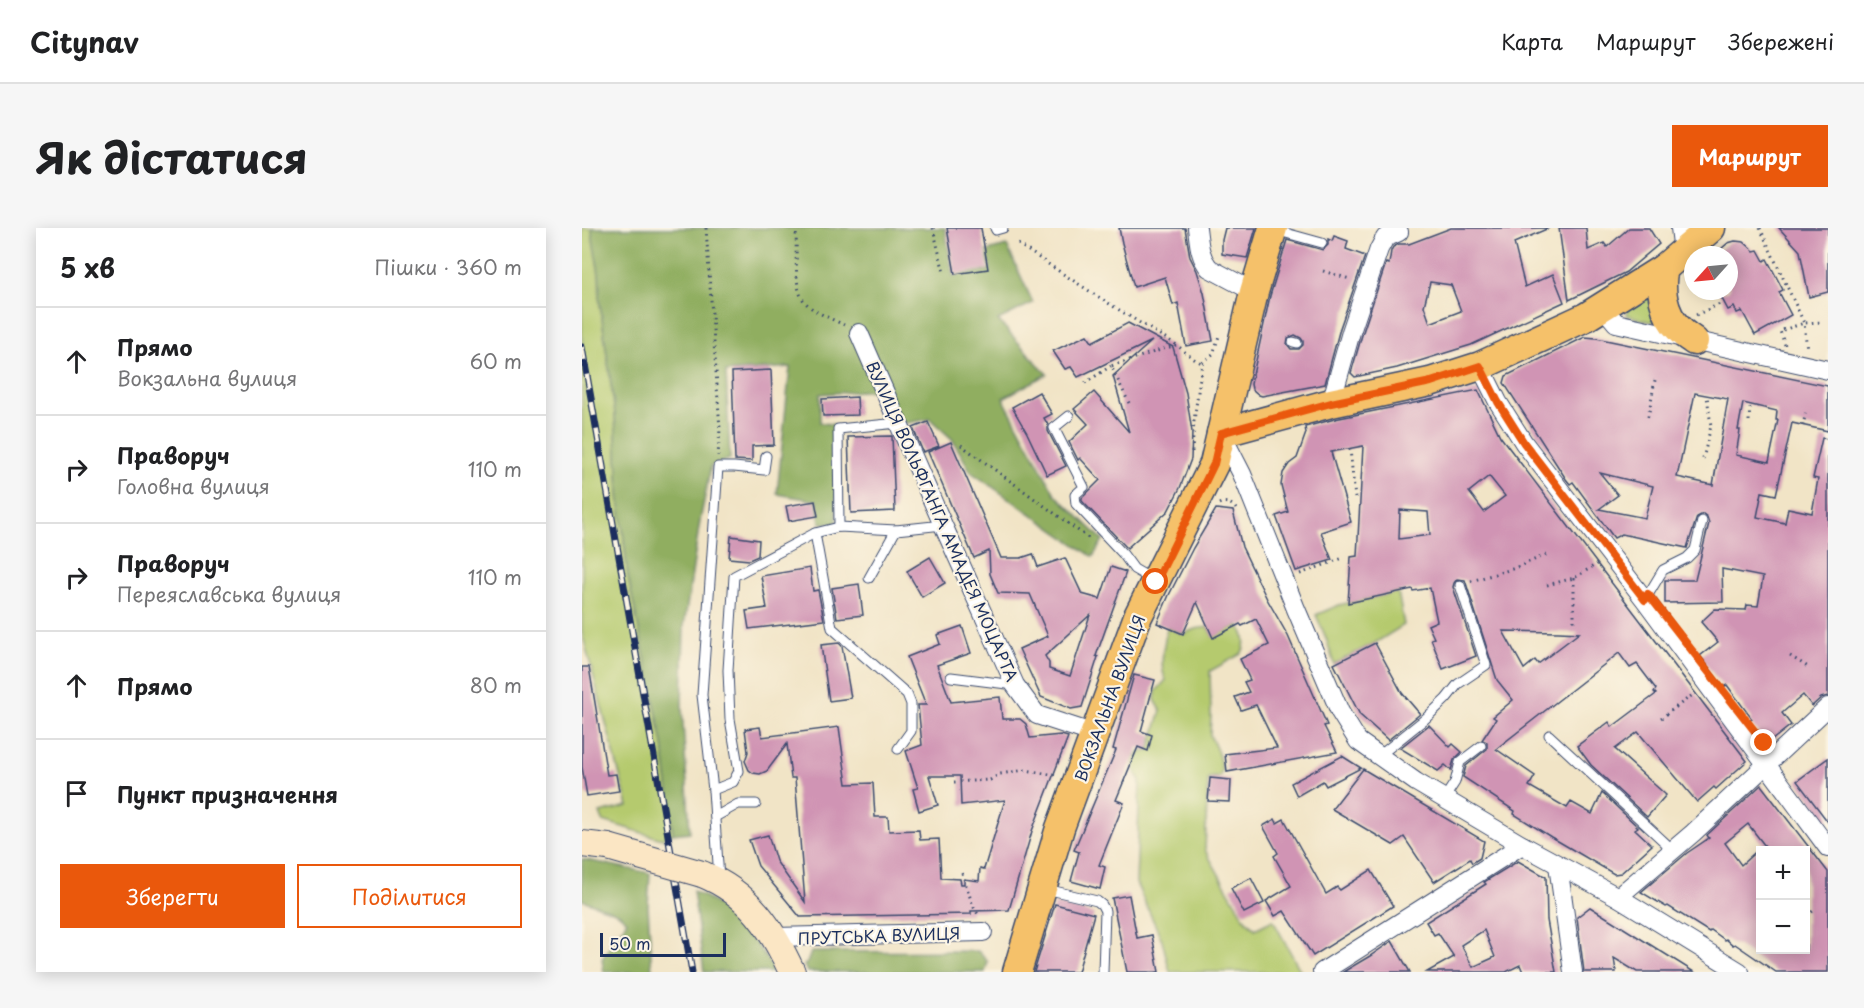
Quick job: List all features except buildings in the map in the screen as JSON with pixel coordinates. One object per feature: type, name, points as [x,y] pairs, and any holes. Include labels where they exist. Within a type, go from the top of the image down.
[{"type":"main road","points":[[1221,433],[1331,403],[1431,382],[1480,366],[1586,317],[1676,250],[1711,228]]},
{"type":"main road","name":"ВОКЗАЛЬНА ВУЛИЦЯ","points":[[1017,972],[1060,828],[1138,616],[1214,464],[1250,335],[1254,292],[1273,229]]},
{"type":"main road","points":[[1676,250],[1662,278],[1662,291],[1667,310],[1678,329],[1695,328]]},
{"type":"street","points":[[1197,228],[1200,252],[1209,268],[1254,292]]},
{"type":"street","points":[[1331,403],[1379,249],[1385,238],[1402,229]]},
{"type":"street","points":[[1602,306],[1616,323],[1695,328],[1828,370]]},
{"type":"street","name":"ВУЛИЦЯ ВОЛЬФГАНГА АМАДЕЯ МОЦАРТА","points":[[859,333],[1015,685],[1037,715],[1095,734]]},
{"type":"street","points":[[1480,366],[1498,402],[1524,443],[1645,600],[1828,848]]},
{"type":"street","points":[[1221,433],[1242,474],[1340,712],[1358,741],[1444,799],[1522,845],[1618,897],[1740,972]]},
{"type":"street","points":[[1618,897],[1673,850],[1828,707]]},
{"type":"street","name":"ПРУТСЬКА ВУЛИЦЯ","points":[[582,844],[608,848],[711,878],[755,911],[765,922],[775,936],[792,972]]},
{"type":"street","points":[[1322,972],[1522,845]]},
{"type":"street","points":[[1558,865],[1573,972]]},
{"type":"street","name":"ПРУТСЬКА ВУЛИЦЯ","points":[[775,936],[788,938],[982,927]]},
{"type":"lane","points":[[995,228],[996,230],[1003,228]]},
{"type":"lane","points":[[1273,229],[1322,243]]},
{"type":"lane","points":[[1069,416],[1054,428],[1084,487],[1075,495],[1076,504],[1134,569],[1156,582]]},
{"type":"lane","points":[[839,527],[838,429],[898,423]]},
{"type":"lane","points":[[711,878],[715,818],[702,695],[718,467],[764,470],[766,456]]},
{"type":"lane","points":[[1645,600],[1663,570],[1687,558],[1695,550],[1702,521]]},
{"type":"lane","points":[[713,790],[733,782],[739,771],[730,719],[728,670],[734,576],[815,533],[839,527],[897,530],[943,525]]},
{"type":"lane","points":[[869,578],[897,530]]},
{"type":"lane","points":[[815,533],[832,628],[907,694],[911,704],[911,731],[898,749]]},
{"type":"lane","points":[[1379,756],[1425,719],[1458,684],[1486,665],[1460,585]]},
{"type":"lane","points":[[951,677],[1015,685]]},
{"type":"lane","points":[[1549,735],[1673,850]]},
{"type":"lane","points":[[1444,799],[1455,782],[1460,762],[1481,746]]},
{"type":"lane","points":[[715,818],[738,804],[756,804]]},
{"type":"lane","points":[[1042,888],[1097,901],[1102,905],[1105,911],[1103,972]]},
{"type":"path","points":[[706,228],[720,429],[718,467]]},
{"type":"path","points":[[796,228],[801,296],[812,308],[859,333]]},
{"type":"path","points":[[933,228],[944,273]]},
{"type":"path","points":[[1760,228],[1804,323],[1807,351]]},
{"type":"path","points":[[1018,244],[1202,363]]},
{"type":"path","points":[[1323,271],[1336,275]]},
{"type":"path","points":[[1695,328],[1722,303]]},
{"type":"path","points":[[1785,346],[1780,331],[1804,323],[1823,322]]},
{"type":"path","points":[[1085,383],[1111,366],[1177,345]]},
{"type":"path","points":[[1111,366],[1129,404]]},
{"type":"path","points":[[1648,417],[1655,380]]},
{"type":"path","points":[[1703,459],[1711,426],[1707,396]]},
{"type":"path","points":[[1749,421],[1750,405]]},
{"type":"path","points":[[1803,426],[1806,411]]},
{"type":"path","points":[[961,445],[1099,547]]},
{"type":"path","points":[[1350,449],[1354,498]]},
{"type":"path","points":[[1214,506],[1222,502],[1233,505],[1240,517]]},
{"type":"path","points":[[1460,585],[1512,569],[1546,555]]},
{"type":"path","points":[[1547,585],[1574,578],[1599,564],[1592,555]]},
{"type":"path","points":[[1296,576],[1343,558]]},
{"type":"path","points":[[1574,578],[1574,626]]},
{"type":"path","points":[[1791,656],[1808,668]]},
{"type":"path","points":[[1661,718],[1698,692]]},
{"type":"path","points":[[954,782],[990,780],[1000,774],[1025,770],[1062,777]]},
{"type":"path","points":[[962,873],[982,927]]},
{"type":"green space","points":[[582,228],[592,228],[615,414],[619,493],[628,577],[663,743],[673,834],[662,839],[603,821],[600,813],[628,806],[582,633]]},
{"type":"green space","points":[[592,228],[945,228],[953,276],[990,270],[987,251],[1007,246],[1033,303],[998,320],[1047,374],[1003,398],[1055,494],[1103,540],[1093,557],[971,472],[952,439],[930,419],[907,423],[885,416],[878,390],[820,394],[820,423],[833,424],[837,524],[820,523],[817,501],[777,494],[790,367],[726,372],[730,459],[711,466],[684,626],[682,707],[690,832],[673,834],[663,743],[628,577],[619,493],[615,414]]},
{"type":"green space","points":[[1649,293],[1659,321],[1650,322],[1627,315],[1627,308]]},
{"type":"green space","points":[[1398,592],[1404,625],[1334,664],[1316,615],[1339,605]]},
{"type":"green space","points":[[1238,625],[1244,639],[1241,654],[1210,671],[1210,735],[1218,753],[1222,771],[1219,777],[1208,778],[1205,850],[1244,918],[1255,929],[1273,920],[1301,972],[1170,972],[1162,940],[1136,883],[1140,780],[1135,773],[1134,763],[1139,752],[1149,751],[1161,710],[1155,700],[1156,691],[1166,680],[1162,661],[1167,627],[1183,634],[1208,627],[1213,637]]},
{"type":"green space","points":[[582,859],[650,873],[648,906],[652,972],[604,972],[602,959],[627,921],[618,913],[582,900]]},
{"type":"green space","points":[[693,891],[730,915],[759,947],[775,972],[704,972]]},
{"type":"green space","points":[[978,951],[988,962],[985,972],[807,972],[804,965],[811,952]]},
{"type":"railway","points":[[582,347],[692,972]]},
{"type":"route","points":[[1156,582],[1214,464],[1221,433],[1331,403],[1431,382],[1480,366],[1498,402],[1524,443],[1645,600],[1648,594],[1764,743]]}]
